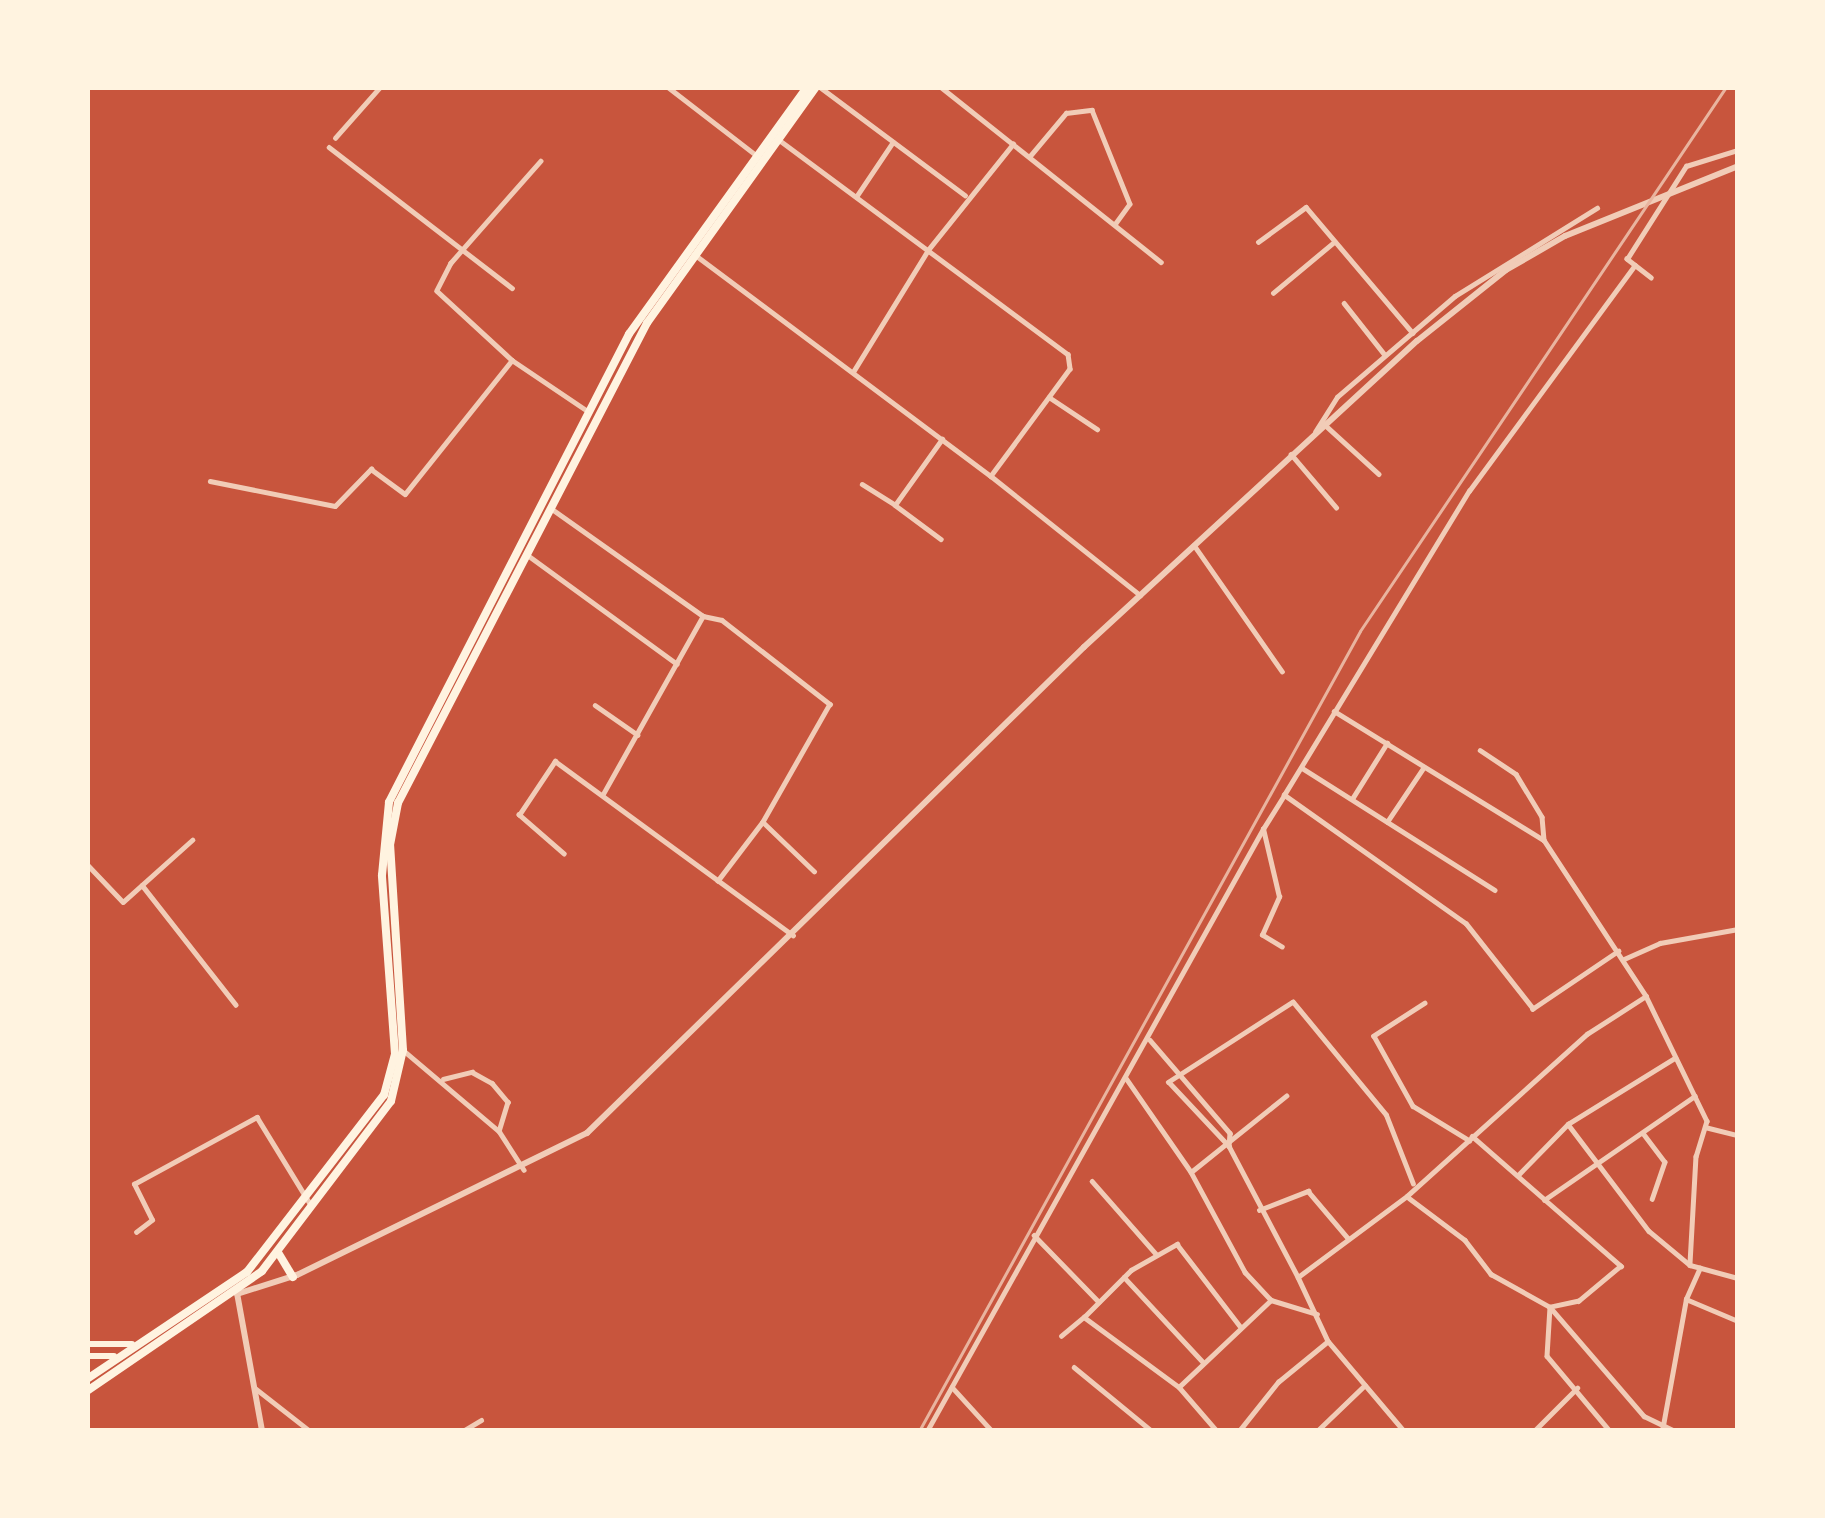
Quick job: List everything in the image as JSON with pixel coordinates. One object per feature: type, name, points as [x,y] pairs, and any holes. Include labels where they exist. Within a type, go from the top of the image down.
[{"type":"highway","points":[[87,1390],[130,1354],[234,1290],[278,1252],[391,1101],[403,1050],[394,817],[529,556],[589,412],[642,314],[807,87]]},
{"type":"highway","points":[[87,1379],[131,1344],[234,1290],[373,1114],[394,1066],[382,875],[389,802],[614,381],[694,254],[818,87]]},
{"type":"highway","points":[[278,1252],[293,1277]]},
{"type":"main road","points":[[87,1344],[131,1344]]},
{"type":"main road","points":[[87,1355],[114,1356]]},
{"type":"street","points":[[335,138],[380,87]]},
{"type":"street","points":[[668,87],[756,155]]},
{"type":"street","points":[[818,87],[967,196]]},
{"type":"street","points":[[941,87],[1161,262]]},
{"type":"street","points":[[1030,157],[1066,113],[1092,110],[1130,204],[1116,224]]},
{"type":"street","points":[[778,139],[1068,354],[1070,369],[991,476]]},
{"type":"street","points":[[856,197],[894,141]]},
{"type":"street","points":[[854,372],[928,250],[1013,144]]},
{"type":"street","points":[[329,147],[512,288]]},
{"type":"street","points":[[1652,278],[1627,259],[1686,166],[1738,150]]},
{"type":"street","points":[[541,160],[463,249],[437,291],[512,360],[589,412]]},
{"type":"street","points":[[262,1431],[234,1290],[293,1277],[524,1170],[587,1133],[1140,595],[1463,302],[1565,236],[1738,166]]},
{"type":"street","points":[[1258,242],[1306,207],[1413,334]]},
{"type":"street","points":[[1315,432],[1337,398],[1499,262],[1597,208]]},
{"type":"street","points":[[1273,293],[1334,242]]},
{"type":"street","points":[[694,254],[991,476],[1140,595]]},
{"type":"street","points":[[927,1431],[1263,829],[1334,711],[1469,491],[1634,265]]},
{"type":"street","points":[[1344,303],[1386,357]]},
{"type":"street","points":[[210,481],[334,506],[371,470],[405,494],[512,360]]},
{"type":"street","points":[[1049,397],[1097,429]]},
{"type":"street","points":[[1324,424],[1379,474]]},
{"type":"street","points":[[895,505],[942,439]]},
{"type":"street","points":[[1291,454],[1336,507]]},
{"type":"street","points":[[862,484],[941,538]]},
{"type":"street","points":[[552,509],[703,616],[722,620],[830,704],[763,822],[718,881]]},
{"type":"street","points":[[1195,545],[1282,671]]},
{"type":"street","points":[[529,556],[677,664]]},
{"type":"street","points":[[602,795],[703,616]]},
{"type":"street","points":[[595,705],[638,735]]},
{"type":"street","points":[[1334,711],[1544,840],[1619,951],[1695,1096],[1705,1127],[1690,1264]]},
{"type":"street","points":[[1352,799],[1387,742]]},
{"type":"street","points":[[1480,750],[1516,774],[1543,817],[1544,840]]},
{"type":"street","points":[[564,854],[520,818],[556,760],[793,935]]},
{"type":"street","points":[[1388,822],[1425,765]]},
{"type":"street","points":[[1302,768],[1495,890]]},
{"type":"street","points":[[1284,795],[1466,924],[1534,1009],[1619,951]]},
{"type":"street","points":[[763,822],[814,871]]},
{"type":"street","points":[[1263,829],[1280,897],[1262,935],[1282,947]]},
{"type":"street","points":[[87,864],[123,902],[192,841]]},
{"type":"street","points":[[142,885],[236,1005]]},
{"type":"street","points":[[1624,959],[1660,943],[1738,929]]},
{"type":"street","points":[[1298,1276],[1407,1196],[1413,1184],[1587,1034],[1646,996]]},
{"type":"street","points":[[1404,1431],[1328,1341],[1229,1145],[1169,1082],[1180,1068],[1293,1002],[1387,1115],[1413,1184]]},
{"type":"street","points":[[1425,1004],[1374,1036],[1413,1106],[1471,1138],[1519,1174],[1621,1266],[1580,1301],[1550,1307]]},
{"type":"street","points":[[1148,1041],[1155,1039],[1230,1132],[1229,1145]]},
{"type":"street","points":[[403,1050],[443,1079],[499,1131],[524,1170]]},
{"type":"street","points":[[1519,1174],[1568,1124],[1675,1058]]},
{"type":"street","points":[[443,1079],[472,1072],[492,1084],[508,1102],[499,1131]]},
{"type":"street","points":[[1126,1078],[1192,1172],[1245,1272],[1271,1300],[1317,1314]]},
{"type":"street","points":[[1192,1172],[1286,1096]]},
{"type":"street","points":[[1544,1200],[1695,1096]]},
{"type":"street","points":[[136,1232],[152,1220],[134,1184],[257,1117],[308,1202]]},
{"type":"street","points":[[1568,1124],[1649,1231],[1690,1264],[1738,1278]]},
{"type":"street","points":[[1705,1127],[1738,1135]]},
{"type":"street","points":[[1643,1133],[1665,1162],[1652,1199]]},
{"type":"street","points":[[1092,1181],[1157,1255]]},
{"type":"street","points":[[1259,1210],[1308,1191],[1348,1239]]},
{"type":"street","points":[[1407,1196],[1466,1240],[1491,1274],[1550,1307],[1644,1416],[1675,1431]]},
{"type":"street","points":[[1034,1235],[1100,1302]]},
{"type":"street","points":[[1061,1336],[1124,1277],[1177,1244],[1240,1326]]},
{"type":"street","points":[[1663,1428],[1686,1299],[1700,1268]]},
{"type":"street","points":[[1124,1277],[1202,1362]]},
{"type":"street","points":[[1686,1299],[1738,1321]]},
{"type":"street","points":[[1179,1387],[1271,1300]]},
{"type":"street","points":[[1550,1307],[1547,1356],[1610,1431]]},
{"type":"street","points":[[1084,1317],[1179,1387],[1217,1431]]},
{"type":"street","points":[[1239,1431],[1278,1382],[1328,1341]]},
{"type":"street","points":[[1074,1367],[1152,1431]]},
{"type":"street","points":[[1317,1431],[1366,1385]]},
{"type":"street","points":[[952,1387],[991,1431]]},
{"type":"street","points":[[255,1388],[310,1431]]},
{"type":"street","points":[[1534,1431],[1577,1388]]},
{"type":"street","points":[[463,1431],[481,1420]]},
{"type":"railway","points":[[919,1431],[1360,631],[1726,87]]}]
